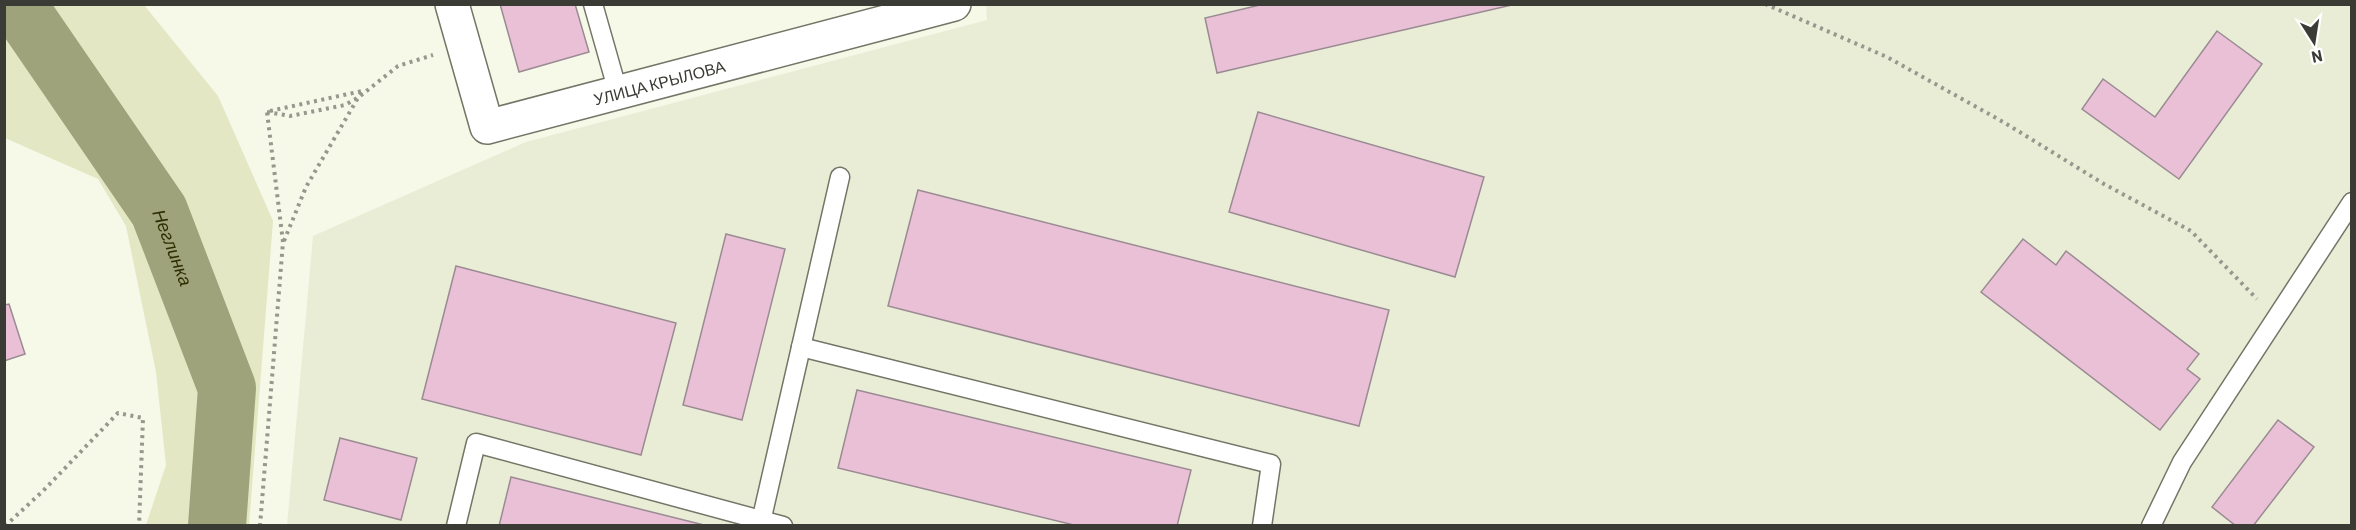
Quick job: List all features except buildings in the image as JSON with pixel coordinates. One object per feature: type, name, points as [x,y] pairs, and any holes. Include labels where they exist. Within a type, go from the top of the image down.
[{"type":"street","name":"УЛИЦА КРЫЛОВА","points":[[452,4],[487,127],[954,4]]},
{"type":"lane","points":[[593,4],[618,92]]},
{"type":"lane","points":[[760,523],[840,177]]},
{"type":"lane","points":[[2151,525],[2182,462],[2352,202]]},
{"type":"lane","points":[[801,346],[1271,464],[1262,525]]},
{"type":"lane","points":[[456,525],[476,442],[760,523],[783,525]]},
{"type":"path","points":[[1765,4],[1887,57],[2005,123],[2104,184],[2192,231],[2276,318]]},
{"type":"path","points":[[267,112],[290,116],[345,105],[359,97],[398,66],[464,46]]},
{"type":"path","points":[[267,112],[363,91],[306,187],[283,242]]},
{"type":"path","points":[[261,525],[283,242],[267,112]]},
{"type":"path","points":[[5,525],[43,491],[118,412],[143,418],[139,525]]},
{"type":"shaded area","points":[[56,5],[144,5],[218,96],[273,221],[249,525],[146,525],[166,465],[156,372],[126,226],[98,179],[5,138],[5,33]]},
{"type":"shaded area","points":[[986,5],[2351,5],[2351,525],[287,526],[313,236],[526,142],[987,20]]},
{"type":"waterway","name":"Неглинка","points":[[17,4],[159,211],[227,388],[217,526]]}]
